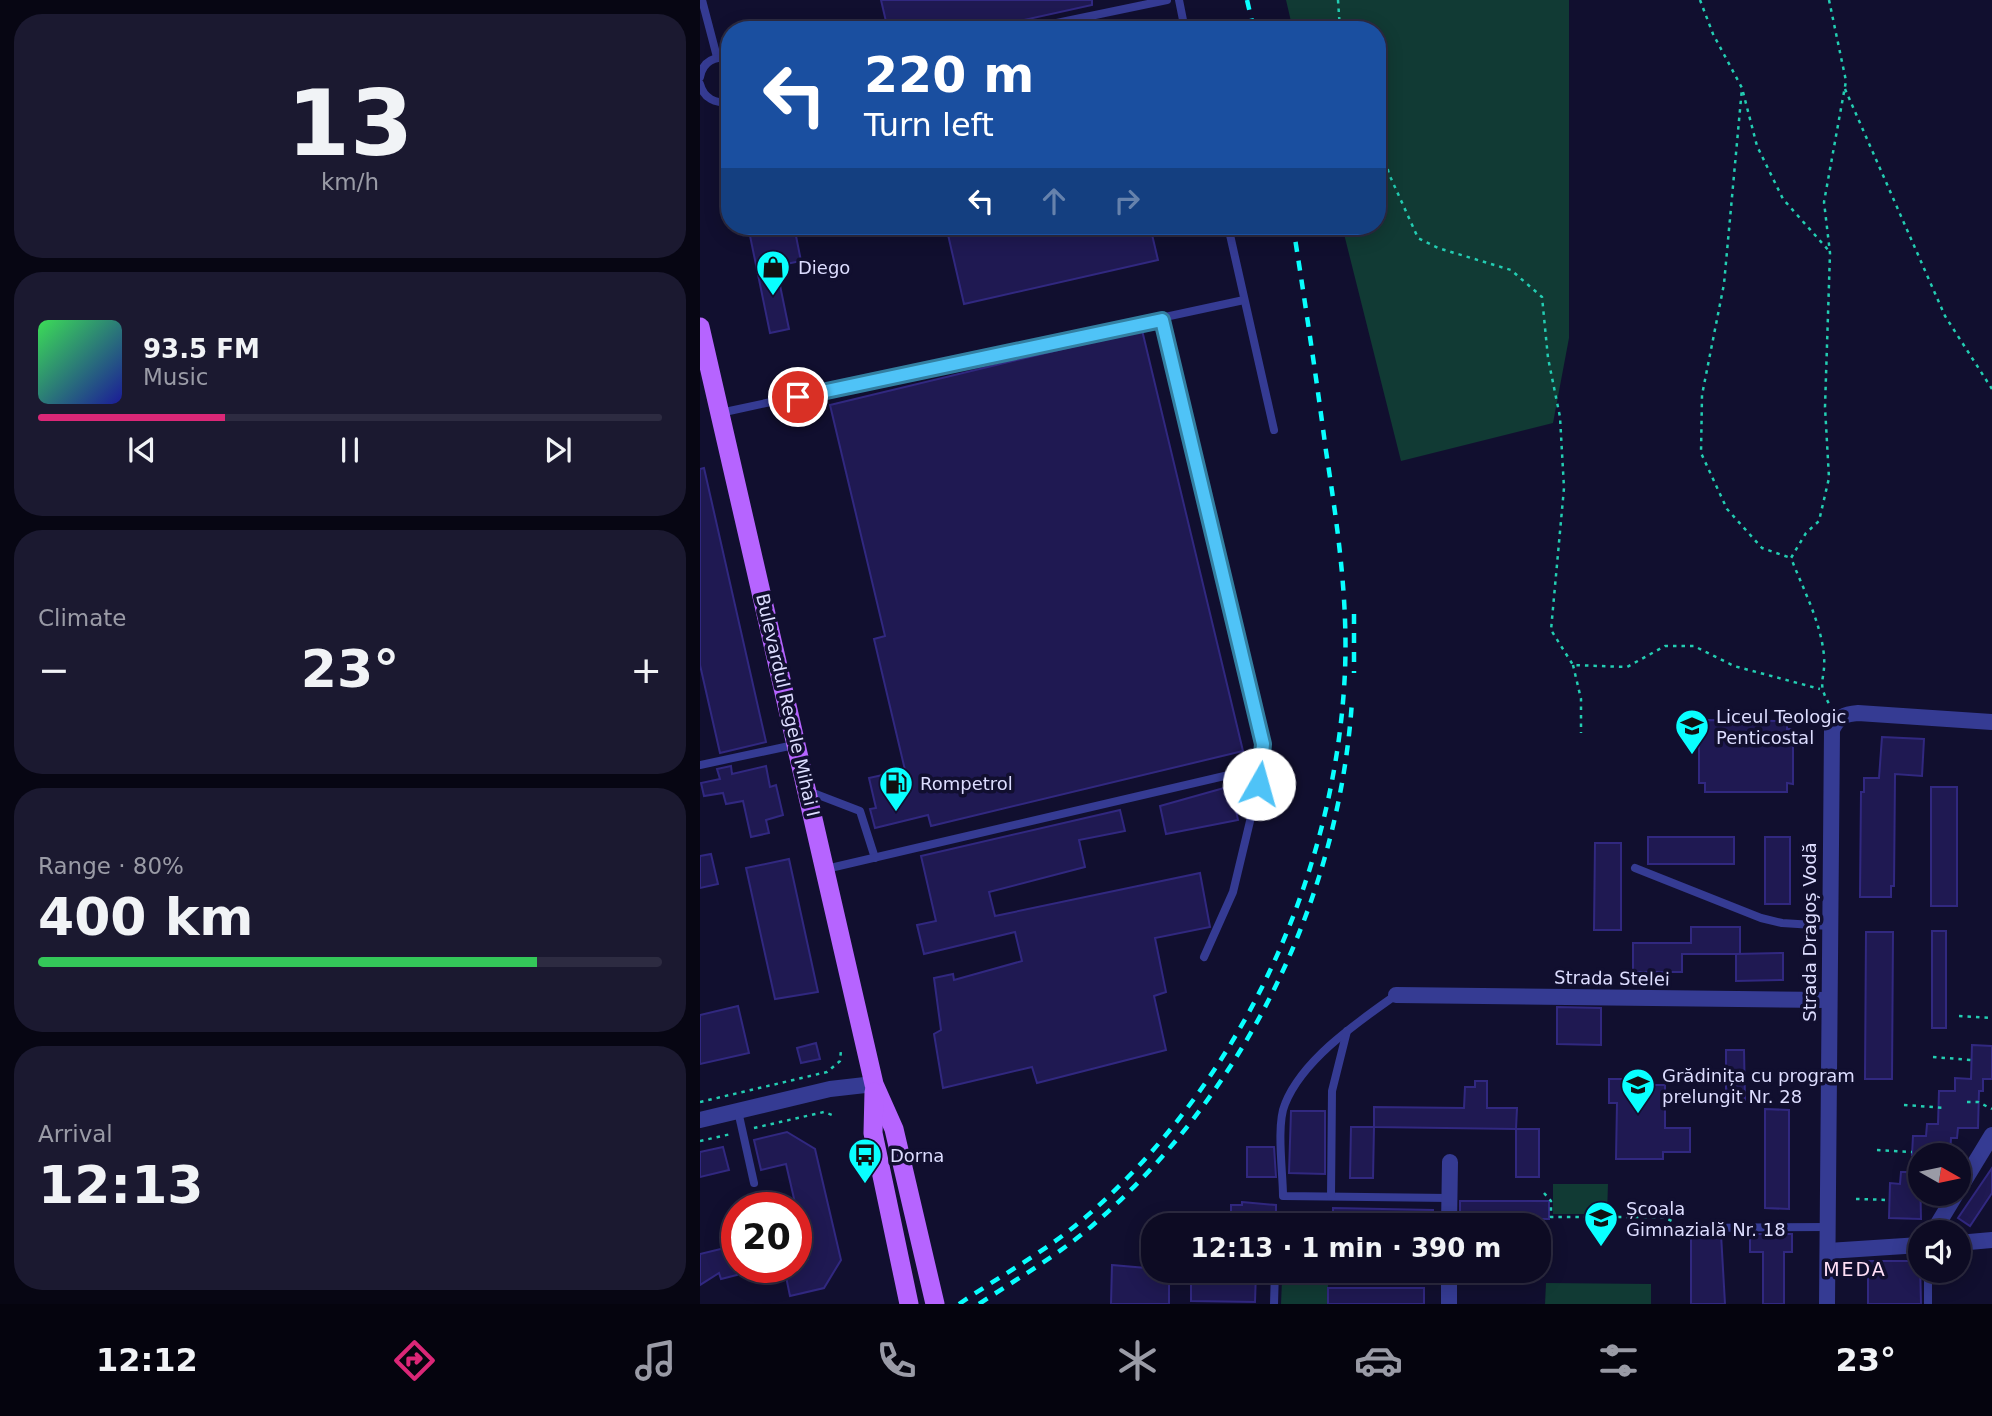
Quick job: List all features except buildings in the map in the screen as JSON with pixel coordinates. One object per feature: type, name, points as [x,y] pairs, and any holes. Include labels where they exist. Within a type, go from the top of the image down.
[{"type":"main road","name":"Bulevardul Regele Mihai I","points":[[700,327],[874,1084],[894,1129],[934,1304]]},
{"type":"main road","name":"Bulevardul Regele Mihai I","points":[[874,1084],[873,1133],[909,1304]]},
{"type":"street","points":[[1838,719],[1846,714],[1858,713],[1992,722]]},
{"type":"street","name":"Strada Dragoș Vodă","points":[[1827,1304],[1829,742],[1838,719]]},
{"type":"street","name":"Strada Stelei","points":[[1396,995],[1828,1000]]},
{"type":"street","points":[[700,1120],[830,1089],[874,1084]]},
{"type":"street","points":[[1971,1170],[1991,1139]]},
{"type":"street","points":[[1449,1213],[1450,1162]]},
{"type":"street","points":[[1971,1241],[1992,1240]]},
{"type":"street","points":[[1828,1251],[1908,1246]]},
{"type":"street","points":[[1449,1283],[1449,1304]]},
{"type":"lane","points":[[702,0],[717,57]]},
{"type":"lane","points":[[1066,21],[1167,0]]},
{"type":"lane","points":[[1179,0],[1183,21]]},
{"type":"lane","points":[[700,73],[717,57],[721,57]]},
{"type":"lane","points":[[700,84],[704,99]]},
{"type":"lane","points":[[1230,235],[1274,430]]},
{"type":"lane","points":[[720,413],[1162,320],[1244,300]]},
{"type":"lane","points":[[1162,320],[1263,744],[1263,766],[1233,892],[1204,957]]},
{"type":"lane","points":[[700,765],[797,744]]},
{"type":"lane","points":[[826,869],[1263,766]]},
{"type":"lane","points":[[808,791],[860,811],[875,858]]},
{"type":"lane","points":[[1635,868],[1761,918],[1782,923],[1829,926]]},
{"type":"lane","points":[[1396,995],[1346,1031],[1301,1078],[1284,1105],[1283,1196],[1449,1198]]},
{"type":"lane","points":[[1331,1196],[1332,1091],[1346,1031]]},
{"type":"lane","points":[[738,1111],[754,1183]]},
{"type":"lane","points":[[1685,1228],[1828,1227]]},
{"type":"lane","points":[[1274,1304],[1275,1283]]},
{"type":"lane","points":[[1928,1283],[1928,1304]]},
{"type":"path","points":[[1338,0],[1339,21]]},
{"type":"path","points":[[1700,0],[1713,34],[1742,88],[1757,145],[1783,199],[1830,253]]},
{"type":"path","points":[[1791,558],[1806,533],[1819,521],[1829,478],[1825,407],[1830,253],[1825,202],[1846,81],[1829,0]]},
{"type":"path","points":[[1742,88],[1724,284],[1702,396],[1702,453],[1727,509],[1762,548],[1791,558],[1816,621],[1822,645],[1824,657],[1820,689],[1838,719]]},
{"type":"path","points":[[1845,89],[1945,316],[1992,389]]},
{"type":"path","points":[[1386,162],[1418,238],[1438,248],[1511,270],[1542,297],[1548,358],[1560,417],[1564,488],[1551,630],[1573,665],[1581,699],[1581,733]]},
{"type":"path","points":[[1573,665],[1627,667],[1665,646],[1694,646],[1734,666],[1820,689]]},
{"type":"path","points":[[1959,1016],[1992,1018]]},
{"type":"path","points":[[700,1102],[827,1072],[840,1061],[841,1050]]},
{"type":"path","points":[[1933,1057],[1971,1060]]},
{"type":"path","points":[[1967,1102],[1978,1102],[1992,1109]]},
{"type":"path","points":[[1904,1105],[1946,1108]]},
{"type":"path","points":[[700,1141],[824,1112],[835,1116]]},
{"type":"path","points":[[1877,1150],[1908,1152]]},
{"type":"path","points":[[1971,1157],[1977,1160]]},
{"type":"path","points":[[1544,1193],[1551,1201],[1551,1217],[1663,1217],[1685,1228]]},
{"type":"path","points":[[1856,1199],[1889,1200]]},
{"type":"green space","points":[[1286,0],[1569,0],[1569,338],[1553,423],[1401,461],[1344,235],[1386,235],[1386,21],[1291,21]]},
{"type":"green space","points":[[1553,1184],[1608,1184],[1607,1214],[1553,1214]]},
{"type":"green space","points":[[1282,1283],[1328,1283],[1328,1304],[1281,1304]]},
{"type":"green space","points":[[1546,1283],[1651,1284],[1651,1304],[1545,1304]]},
{"type":"railway","points":[[1247,0],[1252,21]]},
{"type":"railway","points":[[959,1304],[1067,1233],[1137,1167],[1188,1108],[1232,1042],[1269,973],[1299,900],[1322,825],[1338,748],[1345,643],[1338,533],[1294,235]]},
{"type":"railway","points":[[1354,614],[1354,673]]},
{"type":"railway","points":[[979,1304],[1051,1257],[1093,1225],[1147,1173],[1195,1116],[1238,1055],[1274,989],[1304,920],[1327,849],[1343,775],[1352,701]]},
{"type":"place","name":"Diego","points":[[773,297]]},
{"type":"place","name":"Liceul Teologic Penticostal","points":[[1692,756]]},
{"type":"place","name":"Rompetrol","points":[[896,813]]},
{"type":"place","name":"Grădinița cu program prelungit Nr. 28","points":[[1638,1115]]},
{"type":"place","name":"Dorna","points":[[865,1185]]},
{"type":"place","name":"Școala Gimnazială Nr. 18","points":[[1601,1248]]},
{"type":"district","name":"MEDA","points":[[1855,1269]]},
{"type":"route","points":[[798,397],[1162,320],[1263,744],[1263,766],[1259,784]]}]
